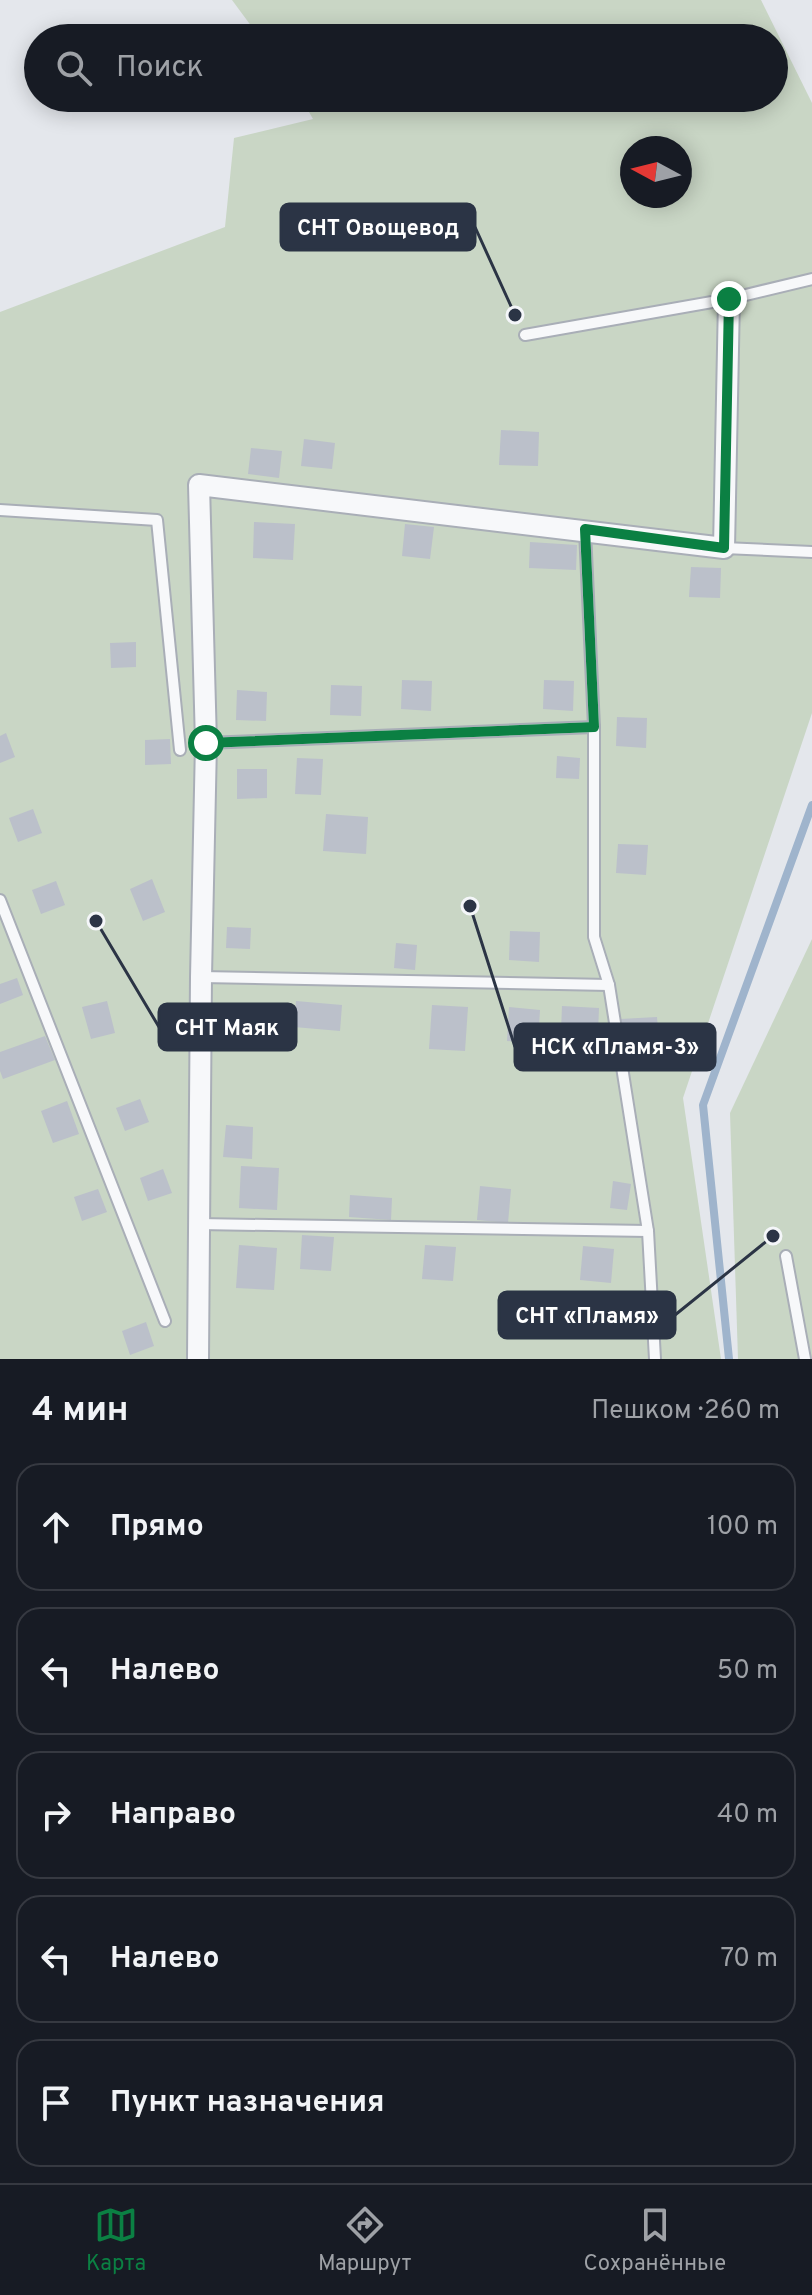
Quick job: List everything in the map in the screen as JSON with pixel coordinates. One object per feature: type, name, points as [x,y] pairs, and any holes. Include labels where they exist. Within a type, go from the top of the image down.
[{"type":"street","points":[[198,1359],[206,743],[199,485],[724,548],[729,299]]},
{"type":"lane","points":[[525,335],[729,299],[812,279]]},
{"type":"lane","points":[[0,510],[157,520],[180,750]]},
{"type":"lane","points":[[585,529],[594,727],[594,937],[609,985],[648,1231],[655,1359]]},
{"type":"lane","points":[[724,548],[812,552]]},
{"type":"lane","points":[[206,743],[594,727]]},
{"type":"lane","points":[[0,900],[165,1321]]},
{"type":"lane","points":[[201,977],[609,985]]},
{"type":"lane","points":[[199,1224],[648,1231]]},
{"type":"lane","points":[[786,1256],[805,1359]]},
{"type":"green space","points":[[232,0],[761,0],[773,24],[250,24]]},
{"type":"green space","points":[[788,55],[812,103],[812,713],[683,1098],[721,1359],[0,1359],[0,312],[225,227],[234,138],[313,119],[309,112],[788,112]]},
{"type":"green space","points":[[812,939],[812,1359],[738,1359],[730,1113]]},
{"type":"building","points":[[501,430],[539,432],[538,466],[499,465]]},
{"type":"building","points":[[304,439],[335,443],[332,469],[301,466]]},
{"type":"building","points":[[251,448],[282,451],[279,478],[248,474]]},
{"type":"building","points":[[254,522],[295,524],[293,560],[253,558]]},
{"type":"building","points":[[405,524],[434,527],[430,559],[402,556]]},
{"type":"building","points":[[530,542],[577,545],[576,570],[529,568]]},
{"type":"building","points":[[691,567],[721,568],[720,598],[689,597]]},
{"type":"building","points":[[136,642],[136,667],[111,668],[110,643]]},
{"type":"building","points":[[402,680],[432,681],[431,711],[401,709]]},
{"type":"building","points":[[544,680],[574,681],[573,711],[543,709]]},
{"type":"building","points":[[331,685],[362,686],[361,716],[330,715]]},
{"type":"building","points":[[237,690],[267,692],[266,721],[236,720]]},
{"type":"building","points":[[617,717],[647,718],[646,748],[616,746]]},
{"type":"building","points":[[6,733],[15,757],[0,763],[0,736]]},
{"type":"building","points":[[170,739],[171,764],[145,765],[145,740]]},
{"type":"building","points":[[557,756],[580,758],[579,779],[556,778]]},
{"type":"building","points":[[297,758],[323,759],[321,795],[295,794]]},
{"type":"building","points":[[237,769],[267,769],[267,798],[237,799]]},
{"type":"building","points":[[33,809],[42,833],[18,842],[9,818]]},
{"type":"building","points":[[326,814],[368,817],[366,854],[323,851]]},
{"type":"building","points":[[618,844],[648,845],[646,875],[616,873]]},
{"type":"building","points":[[152,879],[165,912],[143,921],[130,889]]},
{"type":"building","points":[[56,881],[65,905],[41,914],[32,890]]},
{"type":"building","points":[[227,927],[251,928],[250,949],[226,948]]},
{"type":"building","points":[[510,931],[540,932],[539,962],[509,960]]},
{"type":"building","points":[[396,943],[417,945],[415,970],[394,968]]},
{"type":"building","points":[[17,978],[23,995],[0,1004],[0,984]]},
{"type":"building","points":[[107,1001],[115,1033],[91,1039],[82,1007]]},
{"type":"building","points":[[296,1001],[342,1005],[340,1031],[294,1027]]},
{"type":"building","points":[[432,1005],[468,1007],[465,1051],[429,1049]]},
{"type":"building","points":[[562,1006],[599,1008],[598,1033],[561,1031]]},
{"type":"building","points":[[509,1007],[540,1010],[538,1044],[507,1041]]},
{"type":"building","points":[[657,1017],[660,1059],[623,1062],[620,1019]]},
{"type":"building","points":[[45,1036],[55,1060],[3,1079],[0,1052]]},
{"type":"building","points":[[140,1099],[149,1122],[125,1131],[116,1108]]},
{"type":"building","points":[[67,1101],[79,1134],[53,1143],[41,1111]]},
{"type":"building","points":[[226,1125],[253,1127],[252,1159],[223,1157]]},
{"type":"building","points":[[241,1166],[279,1168],[277,1210],[239,1208]]},
{"type":"building","points":[[163,1169],[172,1193],[148,1201],[140,1178]]},
{"type":"building","points":[[613,1181],[631,1184],[627,1210],[610,1208]]},
{"type":"building","points":[[480,1186],[511,1189],[508,1223],[477,1220]]},
{"type":"building","points":[[98,1189],[107,1212],[82,1221],[74,1197]]},
{"type":"building","points":[[350,1195],[392,1198],[391,1220],[349,1217]]},
{"type":"building","points":[[302,1235],[334,1237],[331,1271],[300,1269]]},
{"type":"building","points":[[239,1245],[277,1248],[274,1290],[236,1288]]},
{"type":"building","points":[[425,1245],[456,1247],[453,1281],[422,1279]]},
{"type":"building","points":[[583,1246],[614,1249],[611,1283],[580,1280]]},
{"type":"building","points":[[146,1322],[154,1346],[130,1355],[122,1331]]},
{"type":"waterway","points":[[729,1359],[703,1105],[812,805]]},
{"type":"place","name":"СНТ Овощевод","points":[[515,315]]},
{"type":"place","name":"НСК «Пламя-3»","points":[[470,906]]},
{"type":"place","name":"СНТ Маяк","points":[[96,921]]},
{"type":"place","name":"СНТ «Пламя»","points":[[773,1236]]},
{"type":"route","points":[[206,743],[594,727],[585,529],[724,548],[729,299]]}]
